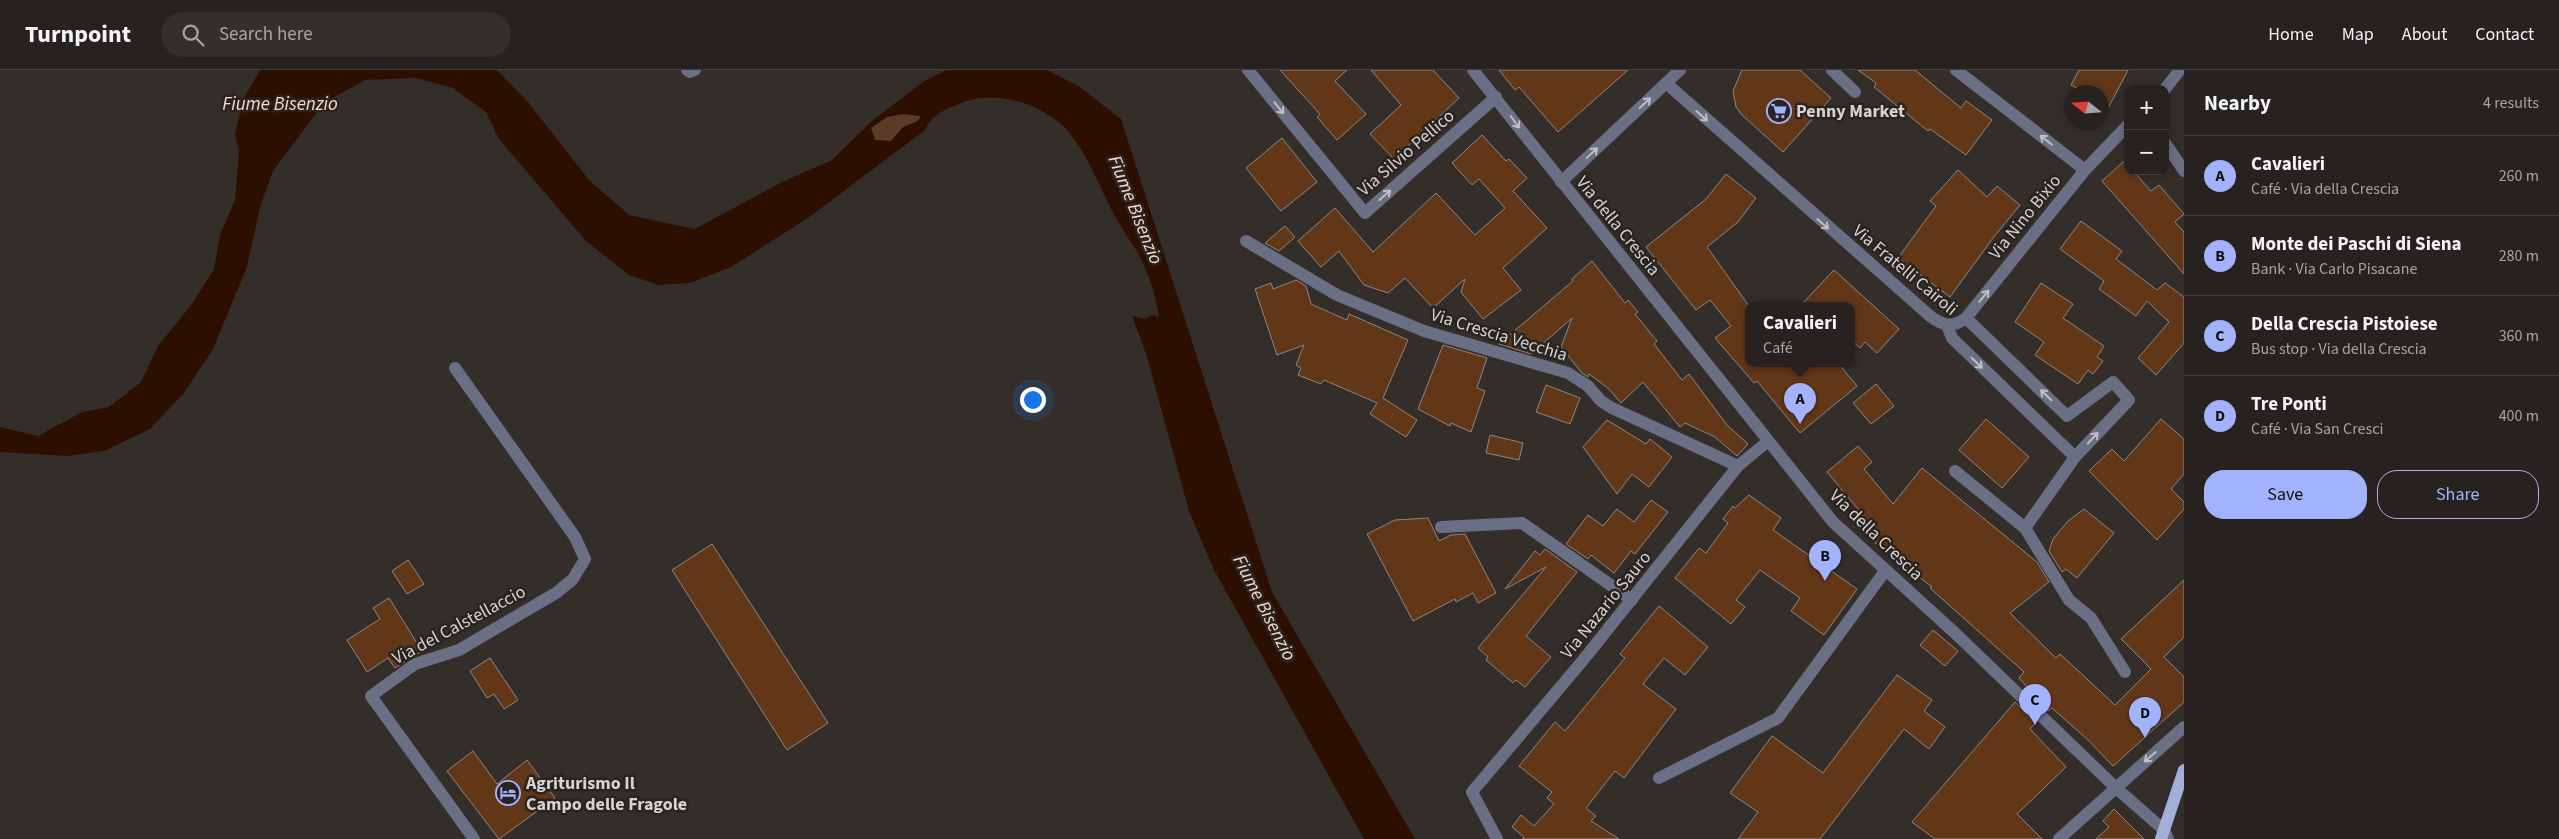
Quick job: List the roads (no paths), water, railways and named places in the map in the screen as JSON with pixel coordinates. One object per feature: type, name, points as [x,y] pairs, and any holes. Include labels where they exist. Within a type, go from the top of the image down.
[{"type":"main road","points":[[2164,836],[2184,770]]},
{"type":"street","points":[[687,70],[690,72],[695,70]]},
{"type":"street","name":"Via Silvio Pellico","points":[[1248,70],[1365,213],[1496,98]]},
{"type":"street","name":"Via della Crescia","points":[[1473,70],[1767,442],[1833,522],[1955,633],[2116,786],[2164,836]]},
{"type":"street","points":[[1561,182],[1680,70]]},
{"type":"street","points":[[1832,70],[1855,92]]},
{"type":"street","points":[[1956,70],[2085,170]]},
{"type":"street","points":[[2168,85],[2180,70]]},
{"type":"street","name":"Via Fratelli Cairoli","points":[[1666,83],[1797,192],[1930,316],[1947,325],[1952,338],[2075,457]]},
{"type":"street","name":"Via Nino Bixio","points":[[1966,318],[2085,170],[2124,129]]},
{"type":"street","points":[[2169,149],[2184,171]]},
{"type":"street","name":"Via Crescia Vecchia","points":[[1246,241],[1337,295],[1415,327],[1568,373],[1588,386],[1601,401],[1612,408],[1738,466]]},
{"type":"street","points":[[1947,325],[1956,324],[1966,318]]},
{"type":"street","name":"Via Fratelli Cairoli","points":[[1966,318],[2067,416],[2114,382],[2129,400],[2075,457],[2025,528]]},
{"type":"street","name":"Via del Calstellaccio","points":[[455,368],[575,537],[585,558],[573,579],[556,593],[459,650],[415,664],[371,696],[474,839]]},
{"type":"street","name":"Via Nazario Sauro","points":[[1497,839],[1472,792],[1632,600],[1738,466],[1767,442]]},
{"type":"street","points":[[1955,471],[2025,528],[2069,600],[2091,618],[2125,672]]},
{"type":"street","points":[[1441,527],[1522,523],[1632,600]]},
{"type":"street","points":[[1659,778],[1778,718],[1885,571]]},
{"type":"street","points":[[2058,839],[2184,727]]},
{"type":"water","name":"Fiume Bisenzio","points":[[260,70],[497,70],[528,102],[589,180],[629,215],[695,229],[784,181],[832,160],[873,120],[923,82],[946,70],[1047,70],[1080,87],[1121,119],[1272,592],[1415,839],[1364,839],[1214,570],[1189,511],[1147,357],[1132,316],[1145,319],[1152,315],[1159,317],[1146,270],[1117,220],[1084,155],[1069,132],[1050,116],[1015,101],[1003,98],[978,98],[942,111],[932,119],[925,130],[808,218],[731,267],[690,283],[658,285],[629,275],[586,241],[499,139],[486,112],[453,88],[416,78],[365,80],[324,103],[273,171],[260,207],[247,267],[213,349],[183,394],[150,429],[104,451],[68,456],[0,452],[0,427],[38,436],[82,412],[109,407],[141,382],[158,346],[192,304],[214,269],[220,235],[235,200],[239,151],[235,134],[243,100]],"holes":[[[903,114],[921,116],[918,121],[903,127],[891,141],[875,140],[871,128],[887,117]]]},
{"type":"place","name":"Penny Market","points":[[1779,111]]},
{"type":"place","name":"Cavalieri","points":[[1800,424]]},
{"type":"place","name":"Monte dei Paschi di Siena","points":[[1825,581]]},
{"type":"place","name":"Della Crescia Pistoiese","points":[[2035,725]]},
{"type":"place","name":"Tre Ponti","points":[[2145,738]]},
{"type":"place","name":"Agriturismo Il Campo delle Fragole","points":[[508,793]]}]
